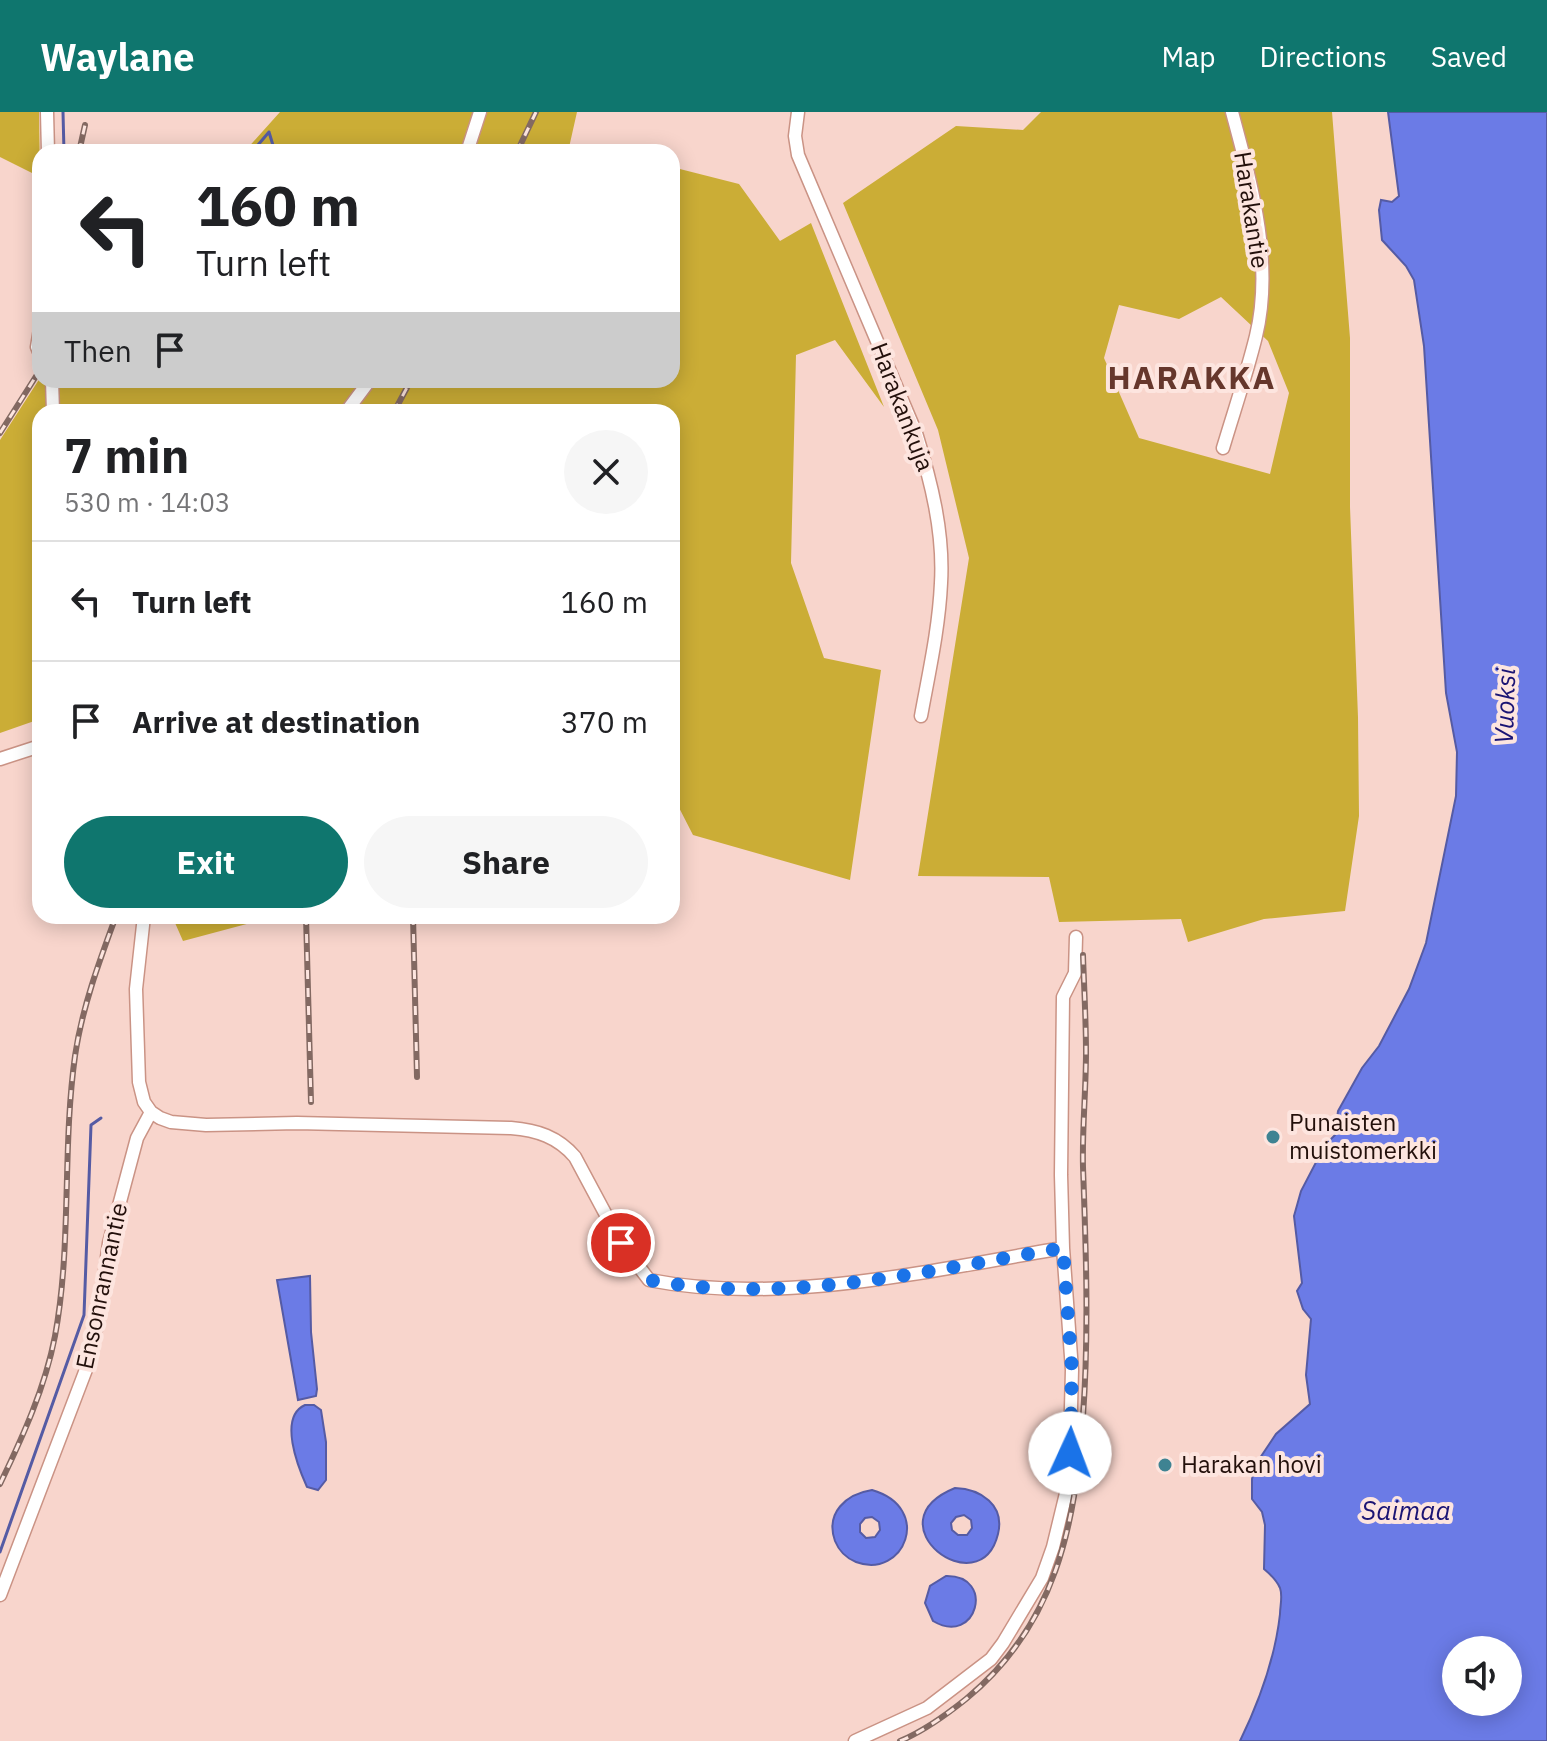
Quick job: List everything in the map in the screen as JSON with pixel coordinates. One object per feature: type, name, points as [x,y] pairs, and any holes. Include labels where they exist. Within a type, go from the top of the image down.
[{"type":"street","points":[[47,112],[48,144]]},
{"type":"street","points":[[470,144],[480,112]]},
{"type":"street","name":"Harakankuja","points":[[798,112],[795,136],[798,155],[916,433],[934,500],[942,580],[921,716]]},
{"type":"street","name":"Harakantie","points":[[1223,448],[1257,334],[1263,285],[1256,215],[1232,112]]},
{"type":"street","points":[[0,759],[32,749]]},
{"type":"street","points":[[143,924],[136,989],[139,1082],[144,1102],[151,1112],[171,1122],[533,1130],[565,1145],[575,1157],[621,1243],[649,1280],[685,1287],[799,1287],[861,1281],[1063,1248]]},
{"type":"street","points":[[855,1741],[927,1708],[991,1659],[1035,1594],[1053,1547],[1069,1481],[1072,1370],[1061,1175],[1063,997],[1075,973],[1076,937]]},
{"type":"street","name":"Ensonrannantie","points":[[0,1595],[90,1359],[109,1243],[137,1138],[151,1112]]},
{"type":"shaded area","points":[[0,112],[39,112],[39,144],[32,144],[32,173],[0,157]]},
{"type":"shaded area","points":[[280,112],[577,112],[570,144],[251,144]]},
{"type":"shaded area","points":[[1041,112],[1332,112],[1350,338],[1350,507],[1358,717],[1359,816],[1345,911],[1264,919],[1188,942],[1181,919],[1059,922],[1049,877],[918,876],[969,558],[938,430],[843,203],[956,126],[1023,130]],"holes":[[[1221,297],[1268,341],[1289,393],[1270,474],[1139,438],[1104,358],[1119,305],[1179,319]]]},
{"type":"shaded area","points":[[680,169],[739,184],[780,241],[811,223],[884,407],[835,340],[796,355],[791,563],[824,658],[881,670],[850,880],[693,835],[680,810],[680,404],[32,404],[32,722],[0,733],[0,440],[34,388],[680,388]]},
{"type":"shaded area","points":[[176,924],[247,924],[183,941]]},
{"type":"water","points":[[1388,112],[1547,112],[1547,1741],[1240,1741],[1270,1663],[1278,1631],[1281,1598],[1279,1585],[1264,1569],[1265,1525],[1262,1512],[1252,1499],[1252,1479],[1256,1464],[1276,1434],[1310,1404],[1306,1375],[1311,1319],[1303,1309],[1297,1291],[1302,1283],[1294,1216],[1301,1191],[1325,1145],[1335,1135],[1338,1111],[1362,1068],[1379,1046],[1409,989],[1426,943],[1456,796],[1457,752],[1446,693],[1424,346],[1414,280],[1406,266],[1382,240],[1381,200],[1392,202],[1399,196]]},
{"type":"water","points":[[310,1276],[311,1332],[317,1389],[316,1396],[298,1400],[277,1280]]},
{"type":"water","points":[[305,1405],[314,1405],[321,1410],[326,1442],[326,1480],[318,1490],[307,1487],[292,1443],[293,1420],[297,1411]]},
{"type":"water","points":[[955,1488],[974,1492],[989,1500],[998,1515],[999,1524],[998,1534],[987,1554],[972,1563],[954,1561],[938,1552],[926,1537],[923,1520],[931,1503]],"holes":[[[964,1515],[971,1520],[972,1528],[967,1535],[958,1535],[952,1530],[951,1523],[956,1517]]]},
{"type":"water","points":[[872,1490],[891,1499],[902,1511],[907,1525],[899,1552],[887,1561],[873,1565],[856,1562],[846,1556],[837,1545],[833,1531],[835,1514],[840,1506]],"holes":[[[872,1517],[879,1522],[880,1530],[875,1537],[866,1538],[860,1532],[860,1524],[865,1518]]]},
{"type":"water","points":[[946,1576],[962,1579],[971,1586],[975,1597],[975,1608],[970,1618],[961,1625],[948,1626],[933,1621],[925,1603],[930,1586]]},
{"type":"waterway","points":[[63,112],[64,144]]},
{"type":"waterway","points":[[269,132],[273,144]]},
{"type":"waterway","points":[[259,144],[269,132]]},
{"type":"waterway","points":[[0,1552],[84,1315],[91,1125],[101,1118]]},
{"type":"railway","points":[[521,144],[536,112]]},
{"type":"railway","points":[[81,144],[85,125]]},
{"type":"railway","points":[[0,433],[32,383]]},
{"type":"railway","points":[[398,404],[407,388]]},
{"type":"railway","points":[[0,1484],[39,1393],[55,1336],[63,1267],[75,1056],[97,968],[113,924]]},
{"type":"railway","points":[[306,924],[311,1102]]},
{"type":"railway","points":[[413,924],[417,1077]]},
{"type":"railway","points":[[900,1741],[951,1711],[997,1670],[1021,1639],[1040,1606],[1066,1534],[1079,1457],[1086,1354],[1083,955]]},
{"type":"place","name":"Punaisten muistomerkki","points":[[1273,1137]]},
{"type":"place","name":"Harakan hovi","points":[[1165,1465]]},
{"type":"district","name":"HARAKKA","points":[[1192,378]]},
{"type":"route","points":[[621,1243],[649,1280],[685,1287],[799,1287],[861,1281],[1063,1248],[1072,1370],[1070,1453]]},
{"type":"water label","name":"Vuoksi","points":[[1505,706]]},
{"type":"water label","name":"Saimaa","points":[[1406,1511]]}]
